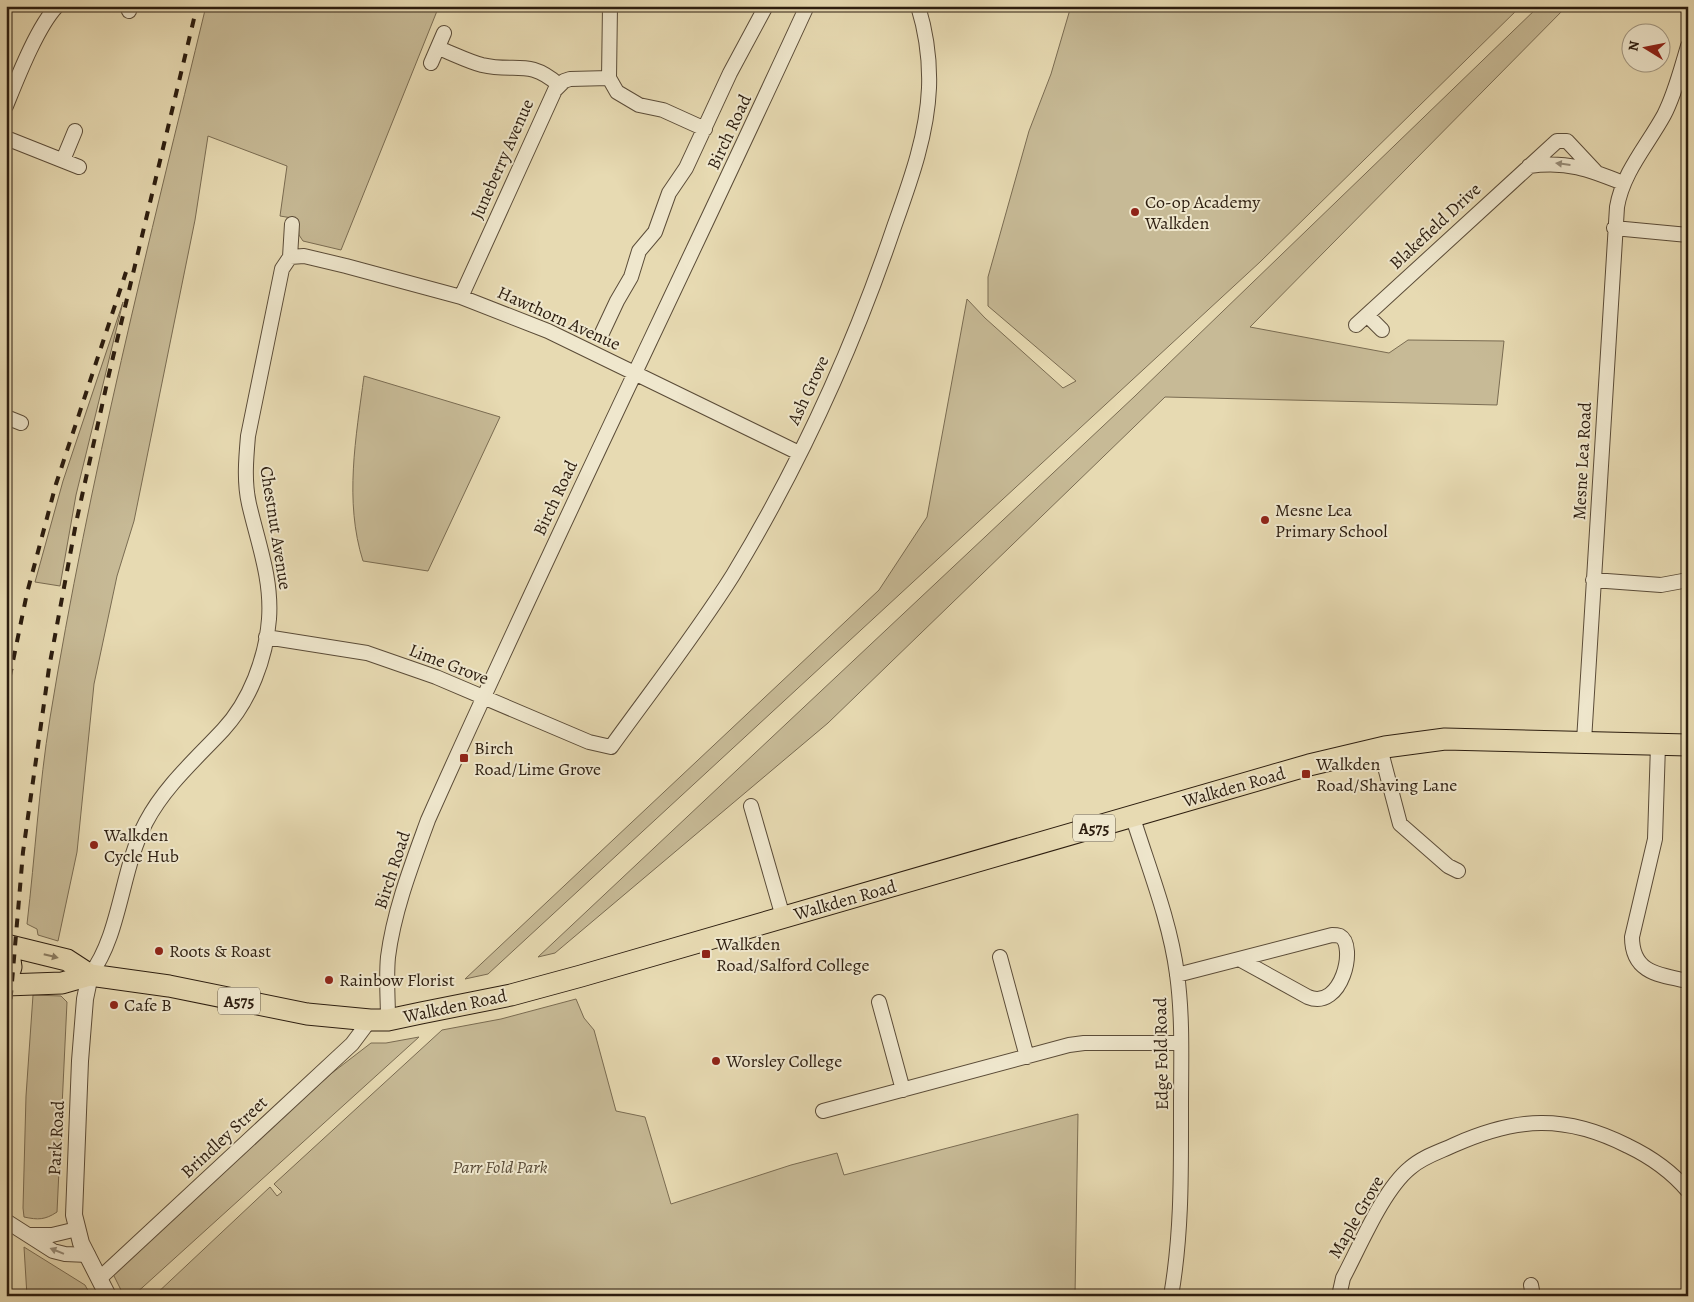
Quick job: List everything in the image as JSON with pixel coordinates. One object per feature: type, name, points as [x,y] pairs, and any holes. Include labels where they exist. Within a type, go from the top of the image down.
[{"type":"main road","name":"Walkden Road","points":[[7,945],[67,960],[90,975],[169,986],[307,1014],[379,1020],[512,994],[1133,818],[1292,770],[1380,748],[1445,739],[1688,745]]},
{"type":"main road","points":[[6,983],[11,967],[7,945]]},
{"type":"main road","name":"A575","points":[[6,983],[62,983],[90,975]]},
{"type":"street","points":[[6,106],[13,72],[56,6]]},
{"type":"street","points":[[610,6],[609,78],[617,92],[638,105],[663,110],[705,129]]},
{"type":"street","points":[[602,333],[612,310],[631,277],[639,251],[654,232],[669,193],[686,168],[730,73],[766,6]]},
{"type":"street","name":"Birch Road","points":[[379,1020],[398,909],[428,820],[634,372],[712,214],[807,6]]},
{"type":"street","name":"Ash Grove","points":[[611,747],[732,575],[799,453],[867,303],[911,180],[922,140],[929,87],[929,60],[918,6]]},
{"type":"street","points":[[431,63],[444,33]]},
{"type":"street","name":"Mesne Lea Road","points":[[1584,741],[1614,228],[1619,194],[1633,164],[1665,113],[1677,84],[1688,46]]},
{"type":"street","points":[[438,48],[483,65],[527,67],[537,70],[559,85],[570,79],[609,78]]},
{"type":"street","name":"Juneberry Avenue","points":[[460,297],[552,95],[559,85]]},
{"type":"street","points":[[63,160],[75,130]]},
{"type":"street","points":[[6,138],[79,167]]},
{"type":"street","name":"Blakefield Drive","points":[[1356,325],[1550,147],[1562,140],[1567,141],[1596,172]]},
{"type":"street","name":"Blakefield Drive","points":[[1529,166],[1553,162],[1574,165],[1624,183]]},
{"type":"street","name":"Chestnut Avenue","points":[[90,975],[104,954],[124,880],[146,821],[173,782],[224,729],[238,710],[258,670],[266,637],[269,604],[267,571],[249,503],[246,458],[248,436],[282,269],[290,258],[292,224]]},
{"type":"street","points":[[1614,228],[1688,235]]},
{"type":"street","name":"Hawthorn Avenue","points":[[290,258],[304,256],[460,297],[548,331],[799,453]]},
{"type":"street","points":[[612,310],[626,317]]},
{"type":"street","points":[[1367,315],[1382,330]]},
{"type":"street","points":[[6,417],[21,423]]},
{"type":"street","points":[[1593,580],[1661,585],[1688,580]]},
{"type":"street","name":"Lime Grove","points":[[266,637],[366,653],[436,677],[589,742],[611,747]]},
{"type":"street","points":[[1658,744],[1655,839],[1632,936],[1632,948],[1637,960],[1646,970],[1657,975],[1688,981]]},
{"type":"street","points":[[1380,748],[1400,824],[1448,866],[1458,871]]},
{"type":"street","points":[[751,806],[783,918]]},
{"type":"street","name":"Edge Fold Road","points":[[1133,818],[1160,901],[1177,975],[1181,1043],[1180,1210],[1178,1255],[1171,1296]]},
{"type":"street","points":[[1177,975],[1332,935],[1340,936],[1345,941],[1344,975],[1333,993],[1319,1000],[1308,997],[1241,960]]},
{"type":"street","points":[[1000,957],[1027,1057]]},
{"type":"street","name":"Park Road","points":[[90,975],[85,999],[80,1062],[74,1196],[77,1229],[108,1296]]},
{"type":"street","points":[[879,1002],[903,1090]]},
{"type":"street","name":"Brindley Street","points":[[100,1278],[379,1020]]},
{"type":"street","points":[[823,1111],[1084,1043],[1181,1043]]},
{"type":"street","name":"Maple Grove","points":[[1339,1296],[1343,1278],[1399,1179],[1418,1161],[1495,1128],[1546,1122],[1582,1127],[1613,1138],[1666,1168],[1688,1191]]},
{"type":"street","points":[[6,1221],[53,1251],[65,1254],[88,1255]]},
{"type":"street","points":[[29,1235],[52,1235],[77,1229]]},
{"type":"green space","points":[[206,6],[439,6],[341,250],[303,241],[299,235],[298,219],[280,216],[287,166],[208,136],[195,220],[134,521],[117,576],[94,684],[77,852],[58,941],[38,935],[37,929],[27,924],[50,718],[101,449]]},
{"type":"green space","name":"Co-op Academy Walkden","points":[[1071,6],[1521,6],[1260,262],[488,974],[465,979],[879,590],[927,517],[967,299],[985,318],[1063,388],[1076,381],[988,306],[988,277],[1029,131],[1051,74]]},
{"type":"green space","points":[[1539,6],[1567,6],[1250,327],[1389,353],[1408,340],[1504,341],[1497,405],[1165,397],[828,723],[555,953],[538,957],[1135,396]]},
{"type":"green space","points":[[123,302],[76,495],[60,586],[35,582],[63,481]]},
{"type":"green space","points":[[364,376],[500,417],[428,571],[363,561],[354,515],[353,469]]},
{"type":"green space","points":[[33,995],[61,996],[67,1002],[57,1212],[49,1217],[37,1219],[24,1217],[23,1208],[26,1096]]},
{"type":"green space","name":"Parr Fold Park","points":[[576,999],[584,1018],[594,1030],[616,1111],[645,1117],[671,1204],[791,1165],[837,1153],[844,1175],[1078,1114],[1075,1296],[154,1296],[270,1187],[277,1196],[282,1192],[274,1184],[442,1030],[501,1019]]},
{"type":"green space","points":[[419,1037],[133,1296],[124,1296],[112,1272],[332,1073],[371,1043],[386,1043]]},
{"type":"green space","points":[[24,1247],[85,1285],[91,1296],[27,1296]]},
{"type":"railway","points":[[6,1053],[23,852],[49,668],[76,523],[109,374],[197,6]]},
{"type":"railway","points":[[6,695],[27,593],[56,484],[126,272]]},
{"type":"place","name":"Co-op Academy Walkden","points":[[1135,212]]},
{"type":"place","name":"Mesne Lea Primary School","points":[[1265,520]]},
{"type":"place","name":"Birch Road/Lime Grove","points":[[464,758]]},
{"type":"place","name":"Walkden Road/Shaving Lane","points":[[1306,774]]},
{"type":"place","name":"Walkden Cycle Hub","points":[[94,845]]},
{"type":"place","name":"Roots & Roast","points":[[159,951]]},
{"type":"place","name":"Walkden Road/Salford College","points":[[706,954]]},
{"type":"place","name":"Rainbow Florist","points":[[329,980]]},
{"type":"place","name":"Cafe B","points":[[114,1005]]},
{"type":"place","name":"Worsley College","points":[[716,1061]]}]
